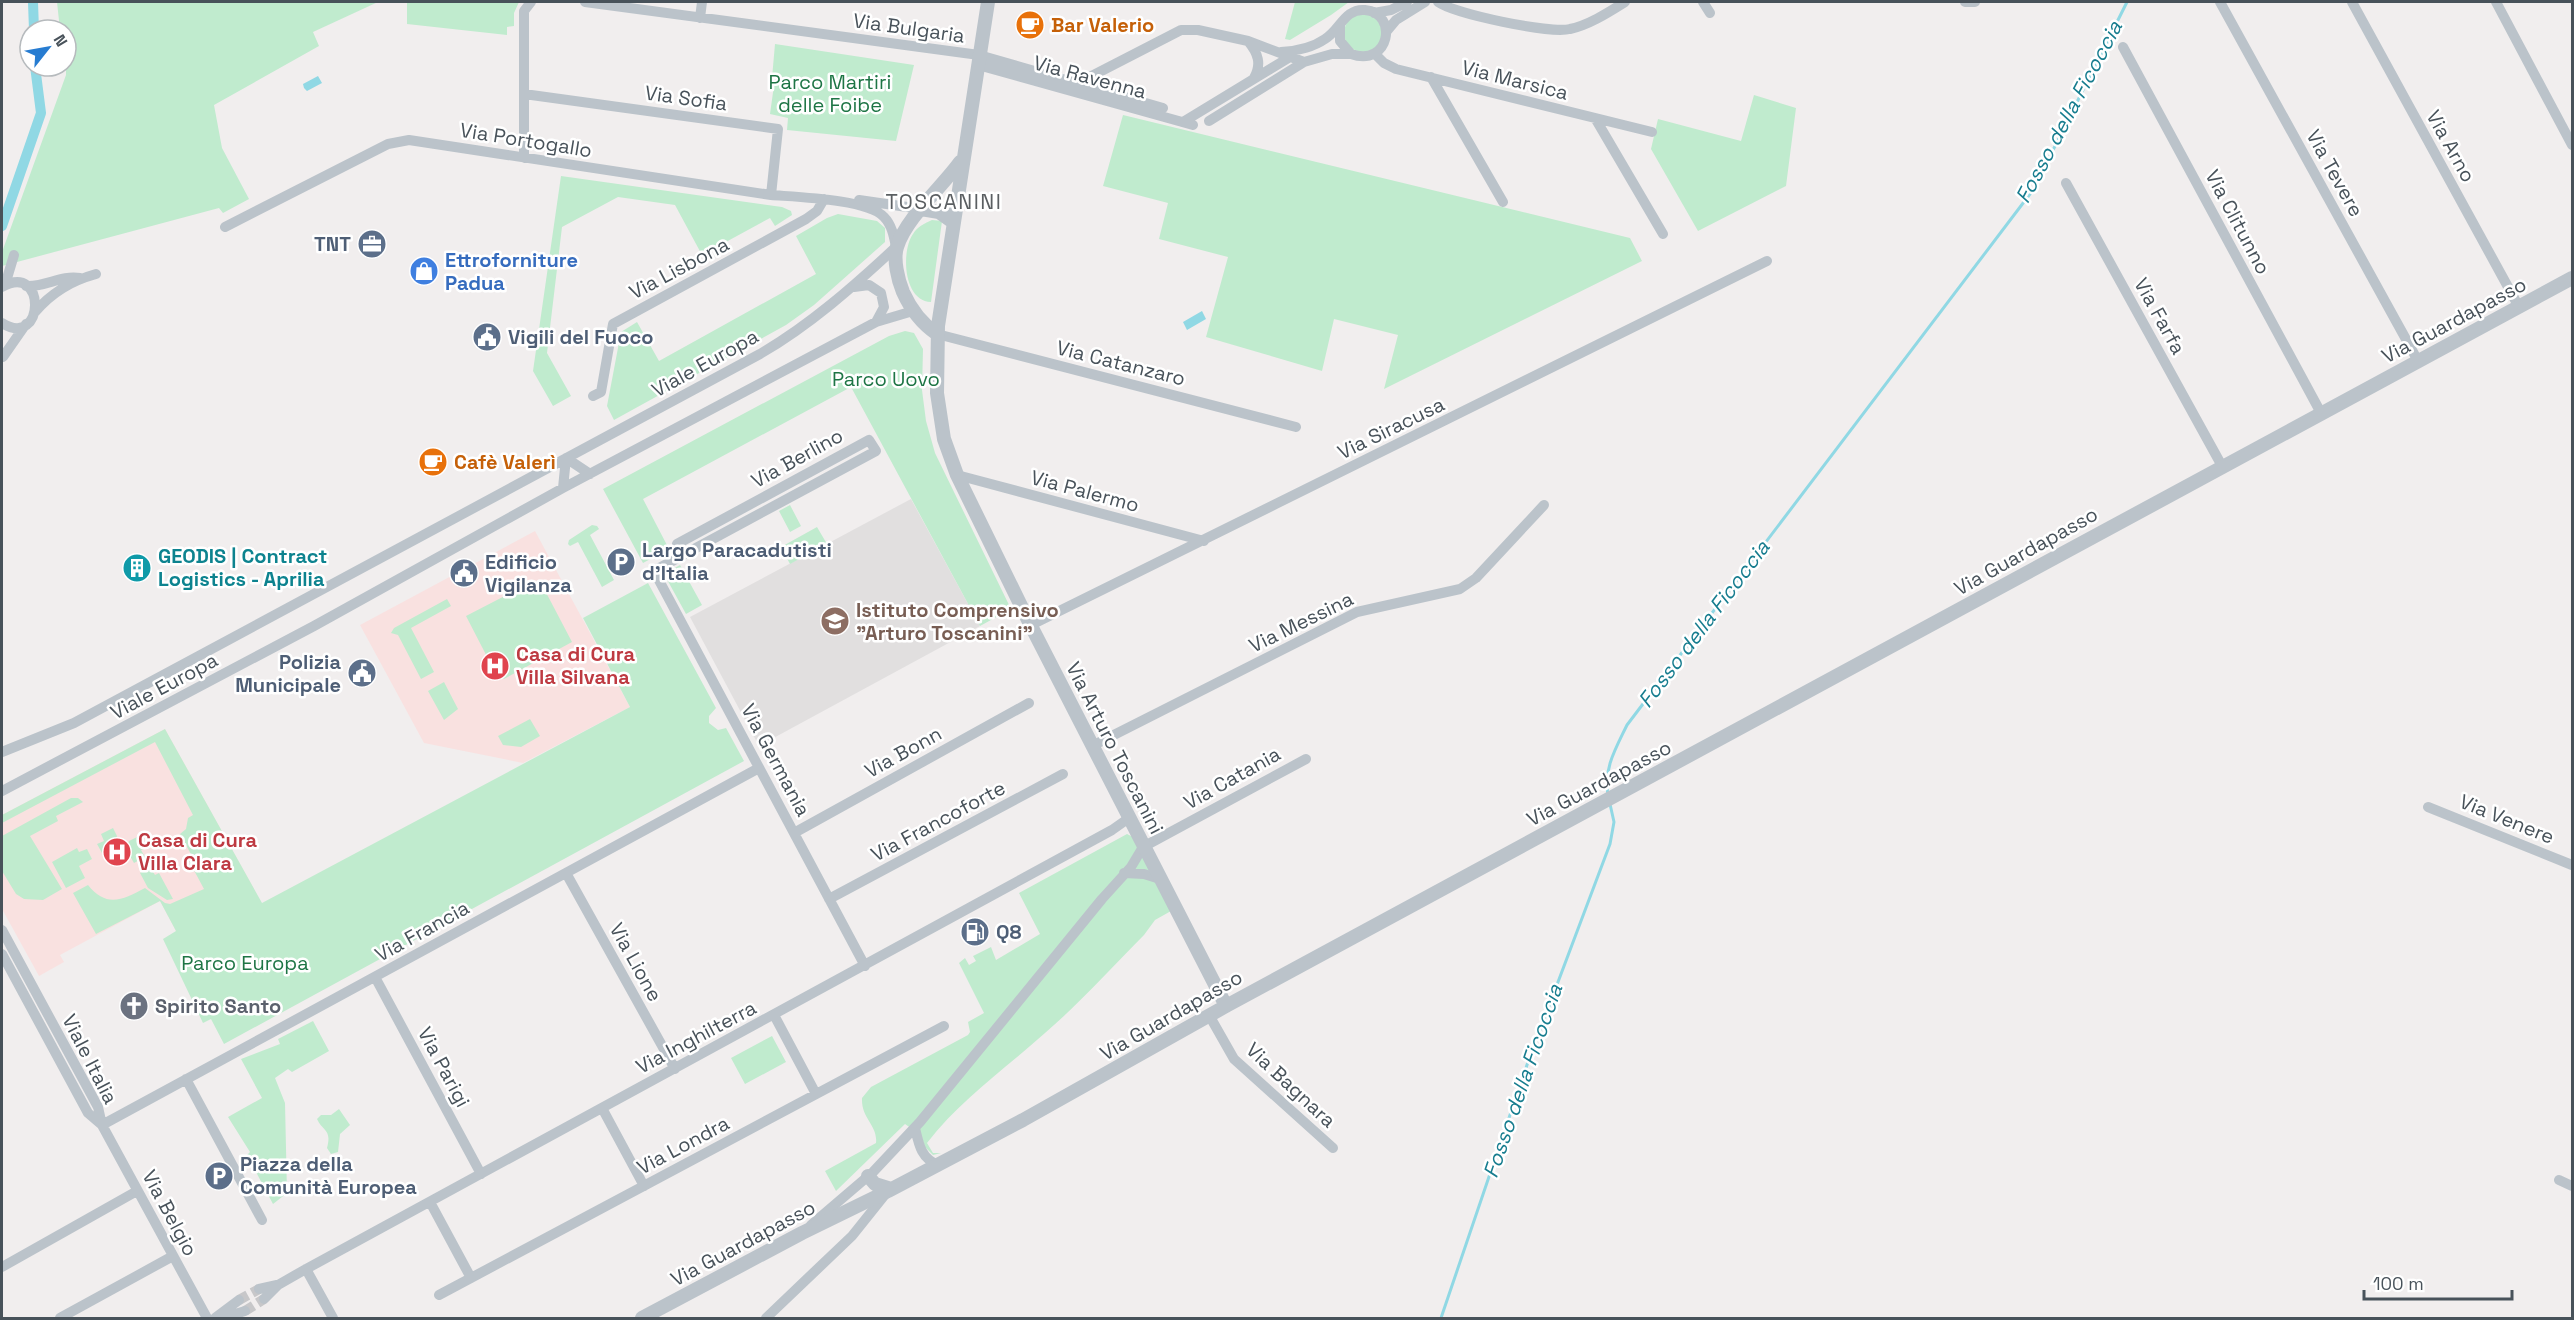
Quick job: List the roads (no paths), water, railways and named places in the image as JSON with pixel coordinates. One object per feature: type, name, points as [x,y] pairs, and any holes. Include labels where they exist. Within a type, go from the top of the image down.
[{"type":"street","points":[[524,158],[524,11],[531,2]]},
{"type":"street","name":"Via Bulgaria","points":[[585,2],[978,60]]},
{"type":"street","points":[[700,18],[702,2]]},
{"type":"street","name":"Via Arturo Toscanini","points":[[988,2],[940,309],[936,378],[939,413],[946,446],[957,475],[1031,625],[1226,1006]]},
{"type":"street","points":[[1374,13],[1391,10],[1407,2]]},
{"type":"street","points":[[1209,121],[1304,62],[1332,54],[1367,57],[1374,54],[1383,45],[1386,32],[1396,20],[1425,2]]},
{"type":"street","points":[[1438,2],[1540,30],[1560,31],[1590,22],[1625,2]]},
{"type":"street","points":[[1702,2],[1710,13]]},
{"type":"street","points":[[1965,2],[1975,2]]},
{"type":"street","name":"Via Tevere","points":[[2220,2],[2418,361]]},
{"type":"street","name":"Via Arno","points":[[2352,2],[2519,307]]},
{"type":"street","points":[[2496,2],[2572,145]]},
{"type":"street","points":[[1227,111],[1220,99],[1252,80],[1285,55],[1325,40],[1352,12],[1367,10],[1374,13],[1384,24],[1386,32]]},
{"type":"street","points":[[1340,24],[1340,41],[1351,54]]},
{"type":"street","points":[[1078,83],[1181,30],[1198,30],[1248,41],[1304,62]]},
{"type":"street","points":[[1248,41],[1258,59],[1259,68],[1252,80]]},
{"type":"street","name":"Via Clitunno","points":[[2123,47],[2321,413]]},
{"type":"street","name":"Via Marsica","points":[[1374,54],[1392,67],[1652,132]]},
{"type":"street","points":[[978,60],[1078,83],[1163,108]]},
{"type":"street","name":"Via Ravenna","points":[[978,60],[1188,123],[1220,99]]},
{"type":"street","points":[[1431,77],[1503,202]]},
{"type":"street","name":"Via Sofia","points":[[524,94],[778,129],[771,195]]},
{"type":"street","points":[[1595,118],[1663,234]]},
{"type":"street","name":"Via Portogallo","points":[[225,227],[396,141],[409,140],[771,195],[842,202],[868,208],[882,215],[890,224],[896,248]]},
{"type":"street","name":"Via Arturo Toscanini","points":[[896,248],[911,221],[950,177],[963,157]]},
{"type":"street","name":"Via Farfa","points":[[2066,183],[2222,466]]},
{"type":"street","name":"Via Portogallo","points":[[842,202],[851,198],[921,209]]},
{"type":"street","name":"Via Lisbona","points":[[593,396],[601,392],[613,324],[806,219],[817,211],[824,199]]},
{"type":"street","points":[[921,209],[939,212],[953,222]]},
{"type":"street","points":[[896,248],[899,278],[913,311],[924,324],[938,334]]},
{"type":"street","name":"Viale Europa","points":[[2,752],[74,723],[769,349],[854,287],[896,248]]},
{"type":"street","points":[[35,312],[35,298],[23,285],[14,260],[3,286],[23,285],[40,287],[70,277],[81,278]]},
{"type":"street","name":"Via Siracusa","points":[[1031,625],[1767,261]]},
{"type":"street","points":[[2,359],[35,312],[48,298],[81,278],[96,274]]},
{"type":"street","name":"Via Guardapasso","points":[[642,1318],[1083,1088],[1209,1015],[2572,278]]},
{"type":"street","points":[[854,287],[869,285],[880,293],[884,307],[876,322]]},
{"type":"street","points":[[913,311],[940,309]]},
{"type":"street","name":"Viale Europa","points":[[2,791],[314,626],[563,488],[876,322],[913,311]]},
{"type":"street","points":[[2,359],[7,344],[4,325],[20,327],[27,324]]},
{"type":"street","name":"Via Catanzaro","points":[[938,334],[1296,427]]},
{"type":"street","name":"Via Berlino","points":[[654,571],[876,451],[869,440],[677,544],[683,555]]},
{"type":"street","points":[[563,488],[566,458],[590,474]]},
{"type":"street","name":"Via Palermo","points":[[957,475],[1204,541]]},
{"type":"street","name":"Via Messina","points":[[1092,746],[1357,612],[1460,589],[1476,578],[1544,505]]},
{"type":"street","name":"Via Germania","points":[[654,571],[865,966]]},
{"type":"street","name":"Via Bonn","points":[[794,833],[1029,703]]},
{"type":"street","name":"Via Catania","points":[[1143,847],[1306,759]]},
{"type":"street","name":"Via Francia","points":[[102,1125],[759,768]]},
{"type":"street","name":"Via Francoforte","points":[[830,899],[1063,774]]},
{"type":"street","name":"Via Venere","points":[[2427,807],[2572,865]]},
{"type":"street","name":"Via Inghilterra","points":[[264,1299],[278,1285],[306,1269],[865,966],[1112,830],[1129,818]]},
{"type":"street","points":[[802,1233],[868,1176],[915,1128],[1131,867],[1143,847]]},
{"type":"street","name":"Via Lione","points":[[566,873],[675,1069]]},
{"type":"street","points":[[1124,873],[1144,874],[1160,879]]},
{"type":"street","name":"Viale Italia","points":[[2,930],[98,1107],[102,1125]]},
{"type":"street","name":"Viale Italia","points":[[2,954],[88,1113],[102,1125]]},
{"type":"street","name":"Via Parigi","points":[[375,977],[482,1174]]},
{"type":"street","points":[[774,1015],[816,1094]]},
{"type":"street","name":"Via Bagnara","points":[[1209,1015],[1234,1059],[1333,1148]]},
{"type":"street","name":"Via Londra","points":[[439,1295],[944,1026]]},
{"type":"street","points":[[186,1079],[262,1220]]},
{"type":"street","points":[[602,1108],[644,1186]]},
{"type":"street","name":"Via Belgio","points":[[102,1125],[207,1318]]},
{"type":"street","points":[[915,1128],[922,1154],[930,1162],[938,1165]]},
{"type":"street","points":[[766,1318],[852,1236],[890,1190],[876,1184],[868,1176]]},
{"type":"street","points":[[2559,1180],[2572,1186]]},
{"type":"street","points":[[2,1267],[137,1191]]},
{"type":"street","points":[[430,1202],[471,1278]]},
{"type":"street","points":[[60,1318],[172,1256]]},
{"type":"street","points":[[306,1269],[333,1318]]},
{"type":"street","name":"Via Inghilterra","points":[[259,1288],[278,1285]]},
{"type":"street","points":[[215,1318],[239,1300]]},
{"type":"street","points":[[222,1318],[245,1311]]},
{"type":"water","points":[[318,76],[322,83],[307,91],[303,84]]},
{"type":"water","points":[[1202,311],[1206,319],[1187,330],[1183,322]]},
{"type":"waterway","points":[[33,2],[34,18]]},
{"type":"waterway","name":"Fosso della Ficoccia","points":[[1608,795],[1609,767],[1627,725],[2033,190],[2127,2]]},
{"type":"waterway","points":[[2,226],[41,113],[37,78]]},
{"type":"waterway","name":"Fosso della Ficoccia","points":[[1441,1318],[1529,1059],[1610,844],[1614,822],[1610,804]]},
{"type":"tunnel","points":[[239,1300],[259,1289]]},
{"type":"tunnel","points":[[245,1311],[264,1299]]},
{"type":"place","name":"Bar Valerio","points":[[1030,25]]},
{"type":"place","name":"TNT","points":[[372,244]]},
{"type":"place","name":"Ettroforniture Padua","points":[[424,271]]},
{"type":"place","name":"Vigili del Fuoco","points":[[487,337]]},
{"type":"place","name":"Cafè Valerì","points":[[433,462]]},
{"type":"place","name":"Largo Paracadutisti d'Italia","points":[[621,562]]},
{"type":"place","name":"GEODIS | Contract Logistics - Aprilia","points":[[137,568]]},
{"type":"place","name":"Edificio Vigilanza","points":[[464,573]]},
{"type":"place","name":"Istituto Comprensivo \"Arturo Toscanini\"","points":[[835,621]]},
{"type":"place","name":"Casa di Cura Villa Silvana","points":[[495,666]]},
{"type":"place","name":"Polizia Municipale","points":[[362,673]]},
{"type":"place","name":"Casa di Cura Villa Clara","points":[[117,852]]},
{"type":"place","name":"Q8","points":[[975,932]]},
{"type":"place","name":"Spirito Santo","points":[[134,1006]]},
{"type":"place","name":"Piazza della Comunità Europea","points":[[219,1176]]},
{"type":"district","name":"TOSCANINI","points":[[944,202]]},
{"type":"park label","name":"Parco Martiri delle Foibe","points":[[830,94]]},
{"type":"park label","name":"Parco Uovo","points":[[886,379]]},
{"type":"park label","name":"Parco Europa","points":[[245,963]]}]
